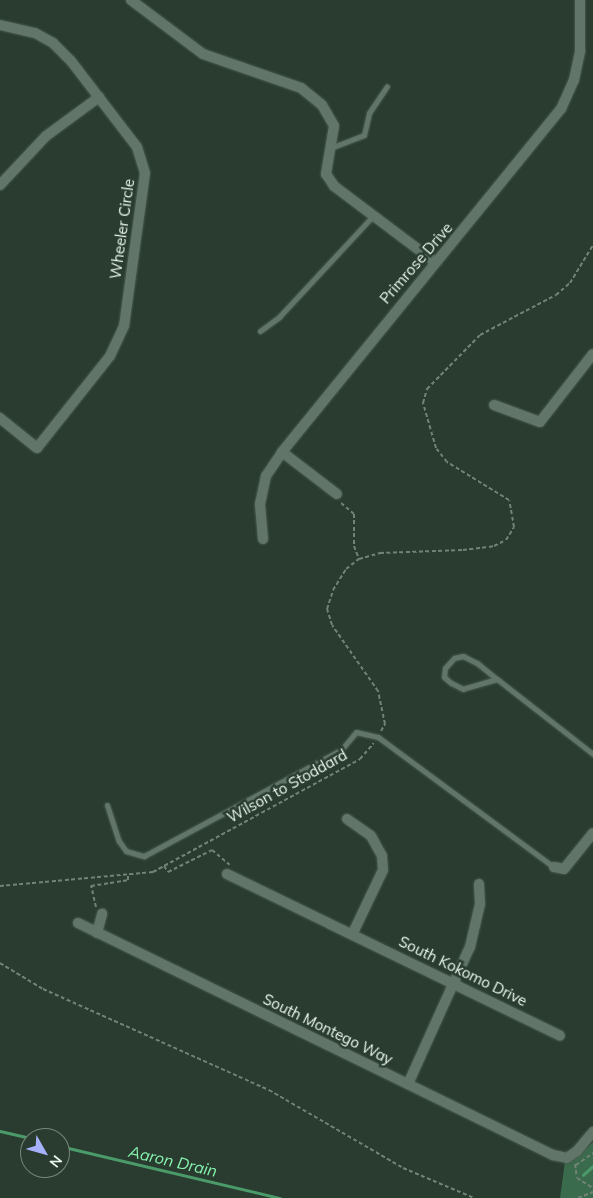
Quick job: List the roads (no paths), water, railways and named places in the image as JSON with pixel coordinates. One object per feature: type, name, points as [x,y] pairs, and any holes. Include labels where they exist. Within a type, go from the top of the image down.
[{"type":"street","points":[[131,0],[164,28],[203,54],[301,88],[330,115],[333,147],[326,174],[334,186],[435,262]]},
{"type":"street","name":"Primrose Drive","points":[[263,539],[260,504],[266,476],[282,452],[435,262],[465,230],[561,109],[574,80],[580,51],[580,0]]},
{"type":"street","name":"Wheeler Circle","points":[[0,25],[15,26],[53,43],[99,97],[136,147],[145,173],[124,326],[110,356],[37,448],[0,418]]},
{"type":"street","points":[[0,185],[46,136],[99,97]]},
{"type":"street","points":[[494,405],[540,422],[593,354]]},
{"type":"street","points":[[282,452],[337,494]]},
{"type":"street","points":[[347,819],[371,836],[382,856],[383,870],[353,933]]},
{"type":"street","points":[[554,867],[564,870],[593,833]]},
{"type":"street","name":"South Kokomo Drive","points":[[227,874],[454,982],[560,1036]]},
{"type":"street","points":[[408,1084],[454,982],[476,927],[479,884]]},
{"type":"street","points":[[97,932],[102,914]]},
{"type":"street","name":"South Montego Way","points":[[78,922],[552,1155],[567,1158],[578,1151],[593,1132]]},
{"type":"lane","points":[[333,147],[364,135],[369,113],[387,86]]},
{"type":"lane","points":[[260,331],[279,317],[373,216]]},
{"type":"lane","points":[[498,679],[464,690],[444,677],[454,658],[463,656],[498,679],[593,754]]},
{"type":"lane","points":[[107,805],[119,841],[126,851],[144,856],[341,750],[356,732],[378,737],[554,867]]},
{"type":"waterway","name":"Aaron Drain","points":[[0,1131],[20,1136]]},
{"type":"waterway","name":"Aaron Drain","points":[[70,1148],[280,1198]]},
{"type":"waterway","points":[[583,1175],[593,1166]]}]
